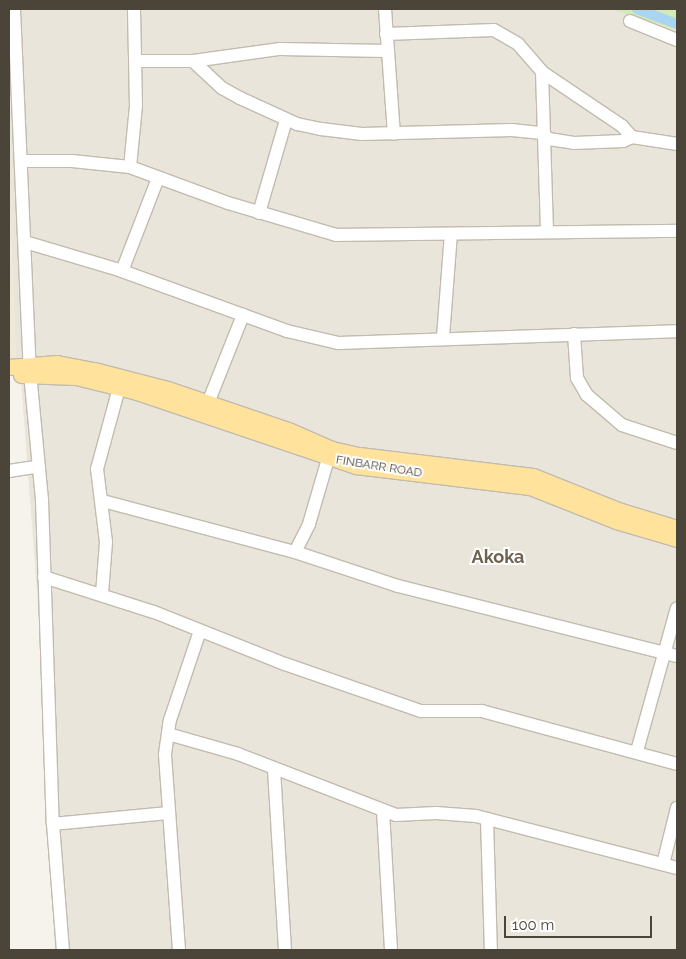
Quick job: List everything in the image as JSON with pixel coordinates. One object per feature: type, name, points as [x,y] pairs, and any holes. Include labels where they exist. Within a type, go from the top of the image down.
[{"type":"main road","points":[[9,367],[56,369]]},
{"type":"main road","points":[[9,377],[30,368]]},
{"type":"main road","name":"FINBARR ROAD","points":[[56,369],[140,382],[208,403],[332,449],[359,455],[540,478],[621,511],[677,528]]},
{"type":"main road","name":"FINBARR ROAD","points":[[56,369],[165,400],[328,459],[356,466],[530,487],[616,522],[677,539]]},
{"type":"street","points":[[14,9],[30,368],[39,466],[53,824],[63,950]]},
{"type":"street","points":[[130,168],[137,61],[134,9]]},
{"type":"street","points":[[385,9],[386,51],[394,134]]},
{"type":"street","points":[[630,21],[677,40]]},
{"type":"street","points":[[386,34],[494,30],[518,44],[542,72],[622,126],[632,137]]},
{"type":"street","points":[[137,61],[193,61],[280,50],[386,51]]},
{"type":"street","points":[[193,61],[222,88],[286,120],[321,129],[394,134],[512,130],[542,133],[549,139],[574,143],[622,140],[632,137],[677,144]]},
{"type":"street","points":[[542,72],[542,133],[547,232]]},
{"type":"street","points":[[258,212],[286,120]]},
{"type":"street","points":[[22,161],[72,160],[130,168],[258,212],[336,235],[677,231]]},
{"type":"street","points":[[122,271],[158,178]]},
{"type":"street","points":[[443,337],[451,234]]},
{"type":"street","points":[[25,242],[122,271],[287,331],[338,343],[397,342],[443,337],[677,331]]},
{"type":"street","points":[[208,403],[243,315]]},
{"type":"street","points":[[574,334],[577,378],[587,396],[622,425],[677,444]]},
{"type":"street","points":[[102,594],[106,542],[103,501],[97,469],[119,388]]},
{"type":"street","points":[[295,552],[309,524],[328,459]]},
{"type":"street","points":[[9,471],[39,466]]},
{"type":"street","points":[[103,501],[295,552],[398,586],[671,654]]},
{"type":"street","points":[[44,577],[102,594],[421,710],[482,711],[638,751],[677,764]]},
{"type":"street","points":[[638,751],[671,654],[677,608]]},
{"type":"street","points":[[179,950],[167,813],[165,754],[179,690],[200,631]]},
{"type":"street","points":[[168,734],[238,754],[274,770],[382,811],[409,816],[436,813],[487,819],[677,868]]},
{"type":"street","points":[[274,770],[285,950]]},
{"type":"street","points":[[663,864],[677,808]]},
{"type":"street","points":[[382,811],[391,950]]},
{"type":"street","points":[[53,824],[167,813]]},
{"type":"street","points":[[487,819],[491,950]]},
{"type":"shaded area","points":[[9,9],[677,9],[677,950],[55,950],[40,631],[21,381],[16,361],[9,189]]},
{"type":"shaded area","points":[[9,189],[16,361],[9,362]]},
{"type":"green space","points":[[612,9],[677,9],[677,30],[624,13]]},
{"type":"waterway","points":[[637,9],[677,24]]},
{"type":"district","name":"Akoka","points":[[498,557]]}]
